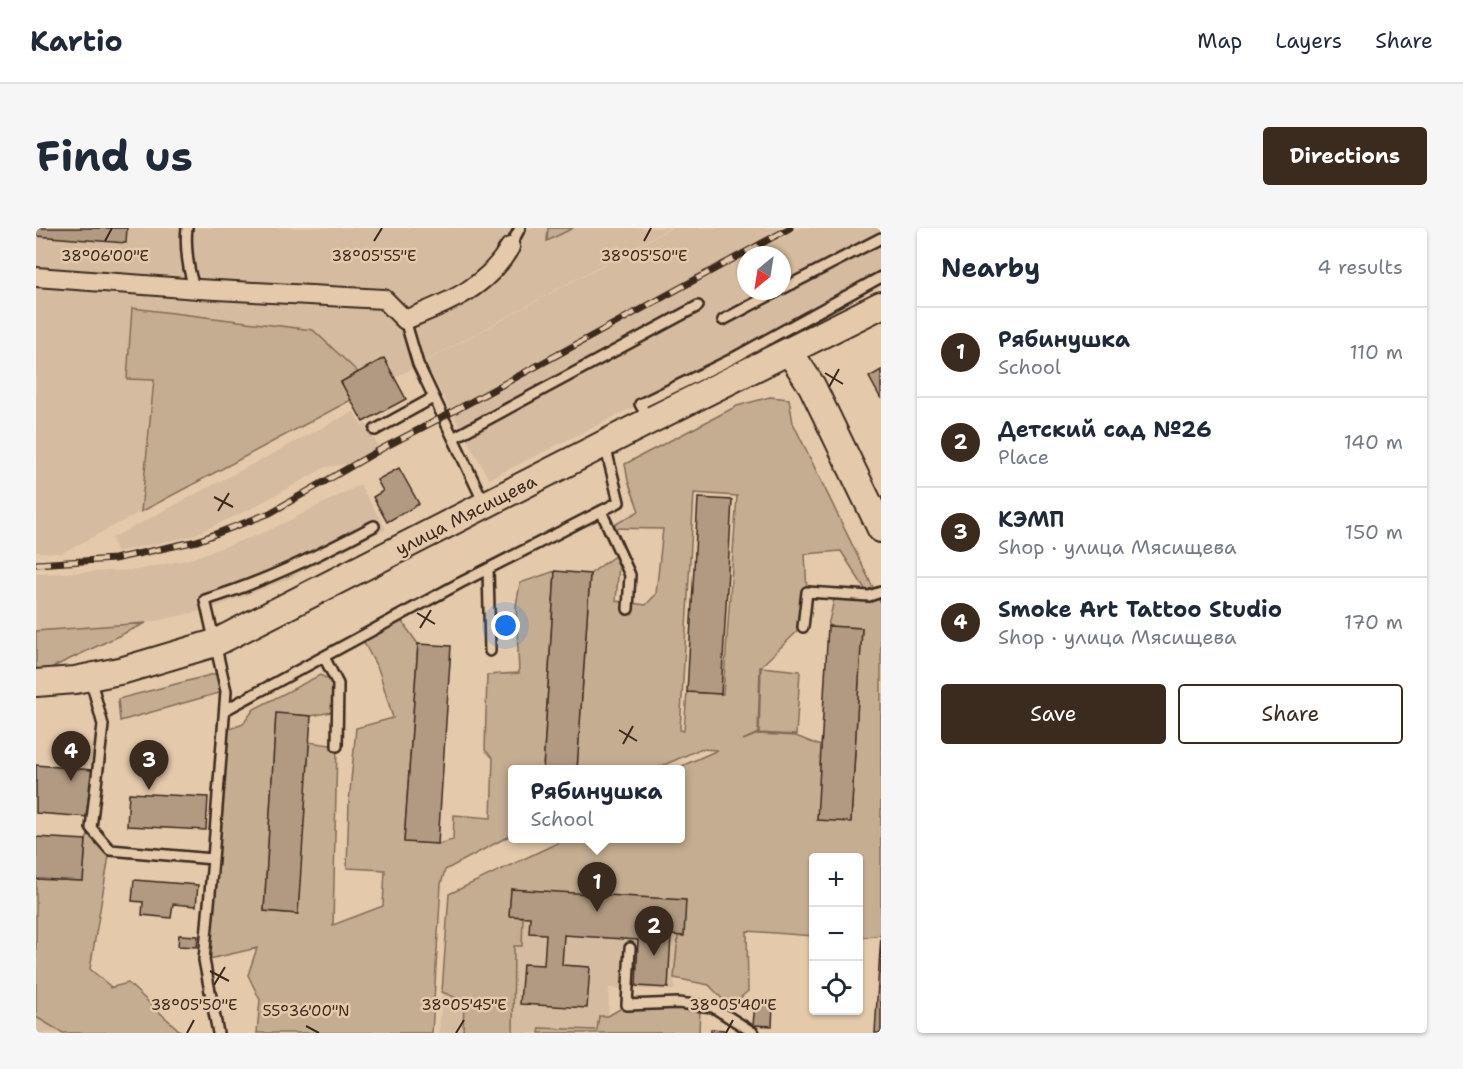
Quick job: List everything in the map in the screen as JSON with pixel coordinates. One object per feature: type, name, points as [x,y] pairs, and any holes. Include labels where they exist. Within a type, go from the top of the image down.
[{"type":"main road","name":"улица Мясищева","points":[[36,683],[90,677],[124,670],[216,643],[605,443],[881,305]]},
{"type":"main road","points":[[789,351],[812,386],[881,529]]},
{"type":"street","points":[[36,277],[384,299],[405,321],[466,293],[486,279],[500,264],[510,247]]},
{"type":"lane","points":[[187,228],[190,276],[194,289],[198,289]]},
{"type":"lane","points":[[510,247],[520,228]]},
{"type":"lane","points":[[791,284],[881,238]]},
{"type":"lane","points":[[649,421],[640,404],[730,360],[881,277]]},
{"type":"lane","points":[[723,320],[761,300]]},
{"type":"lane","points":[[453,438],[698,306]]},
{"type":"lane","points":[[405,321],[417,364],[485,505]]},
{"type":"lane","points":[[375,430],[433,398]]},
{"type":"lane","points":[[225,710],[488,568],[619,502],[605,443]]},
{"type":"lane","points":[[601,511],[630,574],[628,609]]},
{"type":"lane","points":[[218,1033],[204,960],[226,691],[205,600],[275,575],[374,526]]},
{"type":"lane","points":[[488,568],[490,651]]},
{"type":"lane","points":[[803,627],[807,592],[869,596],[881,592]]},
{"type":"lane","points":[[324,657],[338,684],[337,746]]},
{"type":"lane","points":[[90,677],[103,725],[92,828],[110,850],[213,859]]},
{"type":"lane","points":[[630,948],[627,1005],[678,1003],[713,1007],[754,1033]]},
{"type":"shaded area","points":[[36,228],[669,228],[398,376],[62,553],[36,552]]},
{"type":"shaded area","points":[[548,228],[573,228],[547,241]]},
{"type":"shaded area","points":[[671,228],[784,228],[751,246],[737,246],[737,254],[450,410],[425,362]]},
{"type":"shaded area","points":[[799,228],[881,228],[881,284],[489,479],[453,414],[737,262],[737,300],[791,300],[791,246],[766,246]]},
{"type":"shaded area","points":[[132,308],[313,330],[358,372],[341,382],[351,400],[141,512],[154,380],[127,379]]},
{"type":"shaded area","points":[[770,397],[789,399],[793,423],[881,604],[881,935],[863,937],[863,853],[809,853],[809,936],[747,931],[748,991],[730,1007],[709,985],[674,978],[678,936],[684,936],[511,889],[510,916],[523,917],[522,946],[514,946],[513,1033],[463,1033],[464,1001],[442,992],[449,894],[557,843],[685,843],[684,765],[718,750],[700,749],[664,765],[577,765],[590,574],[620,552],[616,601],[646,605],[656,594],[663,529],[609,528],[639,511],[628,481],[625,464],[737,406]],"holes":[[[694,493],[737,496],[723,694],[687,692],[684,731],[680,730]],[[841,551],[870,597],[835,595],[828,626],[862,628],[851,821],[821,746],[796,736],[758,734],[743,740],[758,733],[760,667],[802,627],[807,591],[805,554]]]},
{"type":"shaded area","points":[[354,411],[362,426],[366,424],[378,446],[375,449],[348,464],[326,467],[250,509],[192,536],[116,552],[112,538]]},
{"type":"shaded area","points":[[360,485],[386,529],[286,580],[210,609],[146,623],[36,631],[36,574],[137,570],[190,559],[266,532]]},
{"type":"shaded area","points":[[555,571],[543,765],[508,765],[508,837],[445,870],[441,884],[432,1033],[257,1033],[260,1000],[248,975],[257,948],[205,960],[224,731],[243,724],[254,709],[320,675],[338,684],[337,711],[311,716],[276,714],[264,911],[297,914],[309,742],[337,746],[333,925],[383,906],[385,870],[347,868],[349,802],[356,728],[393,718],[379,671],[361,637],[398,616],[418,644],[404,841],[438,844],[453,840],[454,815],[491,818],[493,758],[485,750],[487,675],[519,673],[516,606],[520,583]]},
{"type":"shaded area","points":[[146,623],[36,675],[36,631]]},
{"type":"shaded area","points":[[761,667],[800,671],[796,735],[759,733]]},
{"type":"shaded area","points":[[222,672],[226,691],[120,721],[118,699]]},
{"type":"shaded area","points":[[91,828],[110,850],[90,969],[111,987],[109,988],[128,983],[182,1033],[63,1033],[36,1017],[36,879],[83,881],[86,840]]},
{"type":"shaded area","points":[[557,843],[682,843],[709,985],[675,979],[674,990],[609,988],[608,1033],[439,1033],[449,894]]},
{"type":"shaded area","points":[[627,1005],[700,1006],[699,1033],[539,1033],[540,1028],[597,1030],[599,1016],[608,1016]]},
{"type":"shaded area","points":[[36,1017],[65,1033],[36,1033]]},
{"type":"building","points":[[36,228],[127,228],[126,243],[36,236]]},
{"type":"building","points":[[384,358],[406,399],[363,422],[341,382]]},
{"type":"building","points":[[881,370],[881,399],[869,377]]},
{"type":"building","points":[[399,468],[419,504],[387,522],[373,497],[383,491],[377,480]]},
{"type":"building","points":[[698,498],[732,500],[721,694],[687,692]]},
{"type":"building","points":[[555,571],[590,574],[577,765],[543,765]]},
{"type":"building","points":[[828,626],[862,628],[851,822],[817,820]]},
{"type":"building","points":[[418,644],[451,646],[438,844],[404,842]]},
{"type":"building","points":[[276,713],[311,716],[298,914],[264,911]]},
{"type":"building","points":[[36,765],[92,770],[89,817],[36,813]]},
{"type":"building","points":[[129,793],[208,797],[206,830],[127,826]]},
{"type":"building","points":[[36,837],[86,840],[83,881],[36,879]]},
{"type":"building","points":[[134,880],[198,885],[196,906],[173,904],[171,918],[142,915],[143,902],[132,901]]},
{"type":"building","points":[[511,889],[686,900],[684,936],[671,935],[668,988],[636,986],[638,940],[564,935],[562,965],[590,967],[587,1008],[520,1004],[523,964],[544,965],[546,934],[529,933],[530,917],[509,916]]},
{"type":"building","points":[[179,935],[198,936],[197,947],[178,946]]},
{"type":"building","points":[[881,935],[881,1033],[875,1033],[878,982]]},
{"type":"building","points":[[755,1003],[773,1004],[772,1026],[753,1025]]},
{"type":"building","points":[[711,1029],[724,1030],[724,1033],[711,1033]]},
{"type":"railway","points":[[36,564],[114,559],[197,541],[270,513],[383,448],[790,228]]},
{"type":"place","name":"Smoke Art Tattoo Studio","points":[[71,781]]},
{"type":"place","name":"КЭМП","points":[[149,790]]},
{"type":"place","name":"Рябинушка","points":[[597,912]]},
{"type":"place","name":"Детский сад №26","points":[[654,956]]}]
